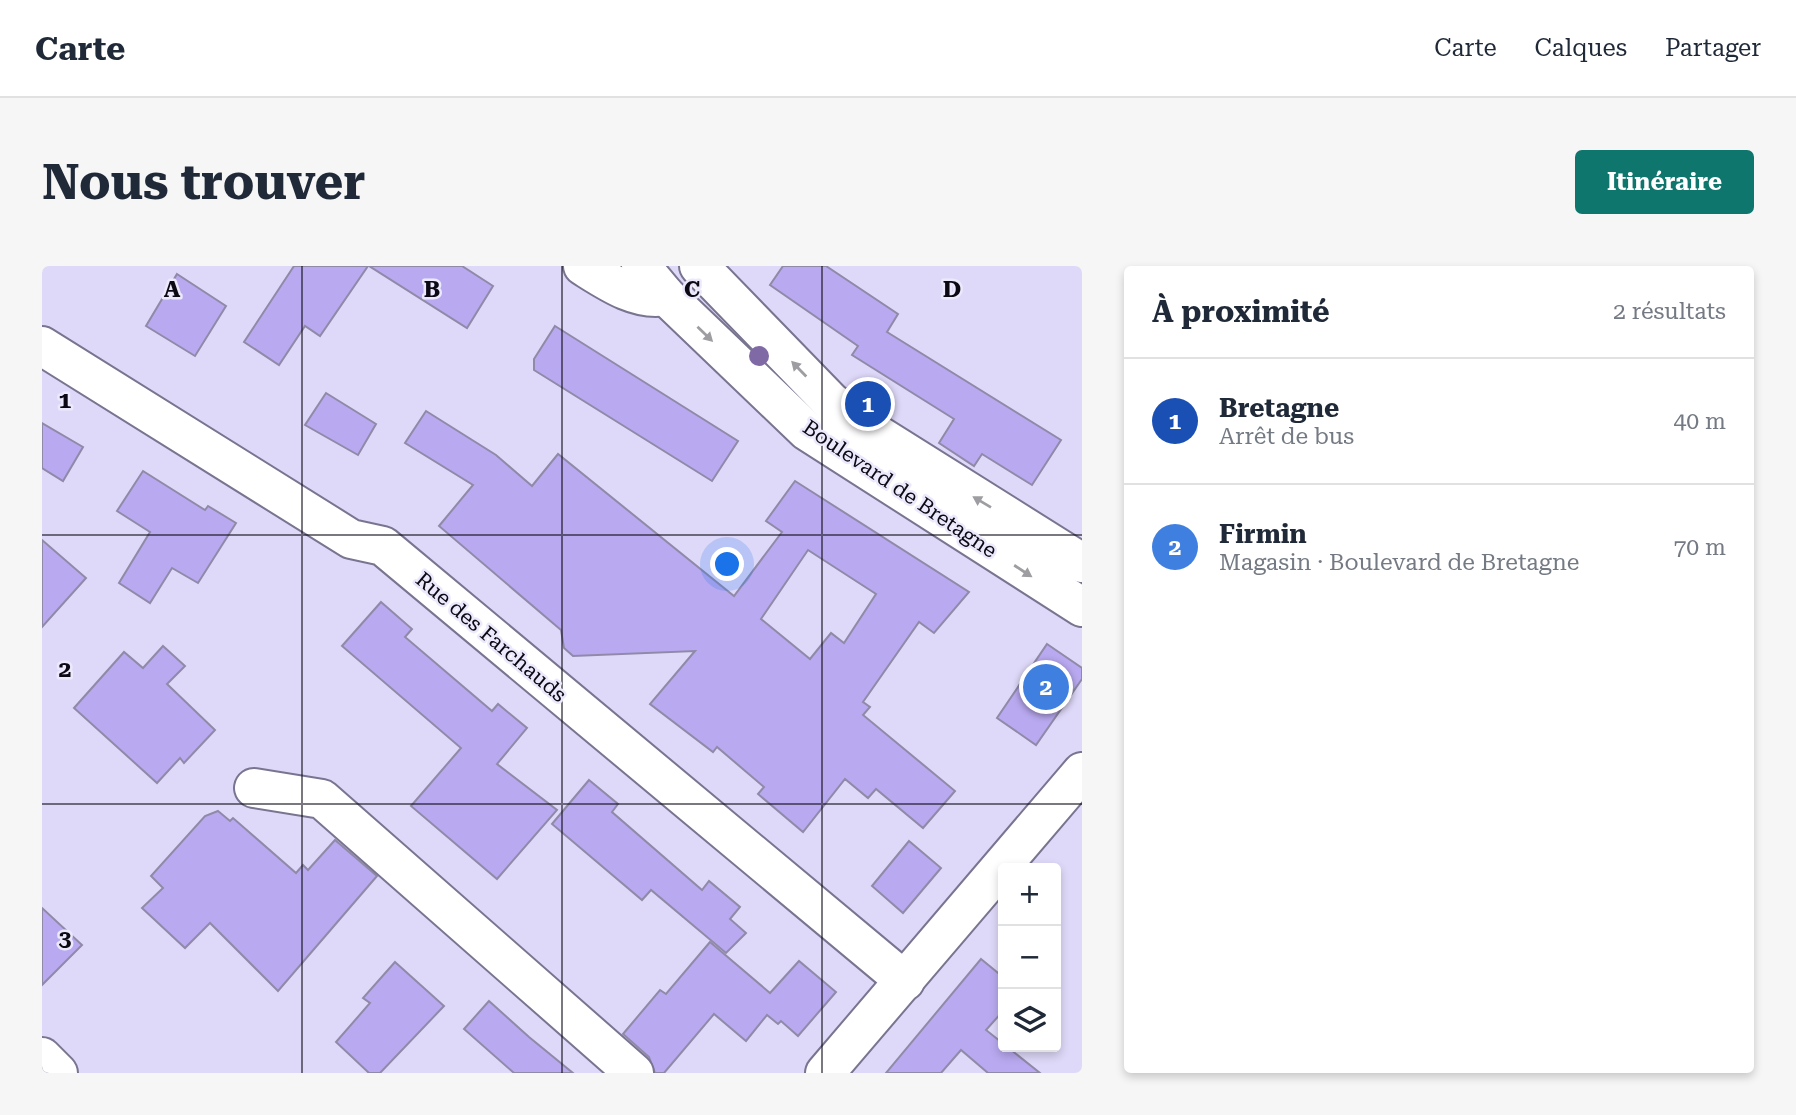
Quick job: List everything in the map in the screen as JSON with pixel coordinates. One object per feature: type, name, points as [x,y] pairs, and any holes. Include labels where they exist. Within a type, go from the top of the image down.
[{"type":"street","points":[[583,266],[611,283],[650,299],[666,296]]},
{"type":"street","name":"Boulevard de Bretagne","points":[[641,266],[666,296],[807,431],[1082,607]]},
{"type":"street","name":"Boulevard de Bretagne","points":[[699,266],[831,402],[856,421],[1082,563]]},
{"type":"street","name":"Rue des Farchauds","points":[[42,346],[351,539],[383,547],[905,981]]},
{"type":"street","points":[[254,788],[322,799],[634,1073]]},
{"type":"street","points":[[825,1073],[1076,790]]},
{"type":"street","points":[[42,1057],[58,1073]]},
{"type":"building","points":[[294,266],[368,266],[320,336],[305,326],[279,365],[244,342]]},
{"type":"building","points":[[369,266],[462,266],[493,286],[467,328]]},
{"type":"building","points":[[783,266],[826,266],[898,314],[887,332],[1061,440],[1032,485],[982,454],[974,466],[939,443],[954,419],[852,355],[858,346],[770,285]]},
{"type":"building","points":[[177,274],[226,306],[195,356],[146,326]]},
{"type":"building","points":[[555,326],[738,441],[712,481],[534,370],[534,359]]},
{"type":"building","points":[[326,393],[376,424],[358,455],[305,425]]},
{"type":"building","points":[[426,411],[496,455],[532,486],[558,454],[734,596],[782,532],[766,521],[795,481],[969,592],[934,633],[919,622],[863,702],[870,707],[863,715],[955,791],[923,828],[876,789],[868,798],[845,779],[803,832],[758,794],[764,787],[717,747],[713,752],[650,704],[695,651],[573,656],[564,648],[561,630],[439,526],[473,485],[405,443]],"holes":[[[808,550],[876,594],[844,643],[831,633],[810,659],[761,619]]]},
{"type":"building","points":[[42,423],[83,447],[63,481],[42,468]]},
{"type":"building","points":[[143,471],[205,510],[208,506],[236,523],[198,583],[172,568],[150,603],[119,583],[150,532],[117,511]]},
{"type":"building","points":[[42,540],[86,578],[42,627]]},
{"type":"building","points":[[381,602],[412,629],[405,637],[492,711],[498,704],[527,728],[497,764],[557,810],[497,879],[411,806],[461,748],[342,646]]},
{"type":"building","points":[[1047,644],[1082,668],[1082,679],[1036,745],[997,718]]},
{"type":"building","points":[[163,646],[185,666],[167,684],[215,730],[184,763],[180,758],[157,783],[74,708],[124,652],[143,668]]},
{"type":"building","points":[[589,780],[618,804],[612,812],[702,890],[709,881],[740,907],[730,919],[746,933],[726,953],[651,890],[642,900],[552,824]]},
{"type":"building","points":[[218,811],[230,821],[233,818],[296,873],[303,865],[308,870],[335,840],[377,876],[278,991],[210,923],[185,948],[142,908],[163,888],[151,876],[205,816]]},
{"type":"building","points":[[909,841],[941,868],[903,913],[872,886]]},
{"type":"building","points":[[42,908],[82,945],[42,985]]},
{"type":"building","points":[[710,942],[770,993],[799,961],[836,992],[798,1036],[781,1021],[778,1024],[767,1015],[746,1041],[714,1014],[664,1073],[655,1073],[649,1057],[623,1034],[660,990],[666,994]]},
{"type":"building","points":[[981,959],[998,973],[998,1017],[986,1030],[998,1040],[998,1052],[1014,1052],[1040,1073],[988,1073],[961,1050],[941,1073],[886,1073]]},
{"type":"building","points":[[395,962],[444,1006],[380,1073],[369,1073],[336,1042],[370,1003],[363,998]]},
{"type":"building","points":[[489,1001],[573,1073],[514,1073],[464,1029]]},
{"type":"place","name":"Bretagne","points":[[868,404]]},
{"type":"place","name":"Firmin","points":[[1046,687]]}]
